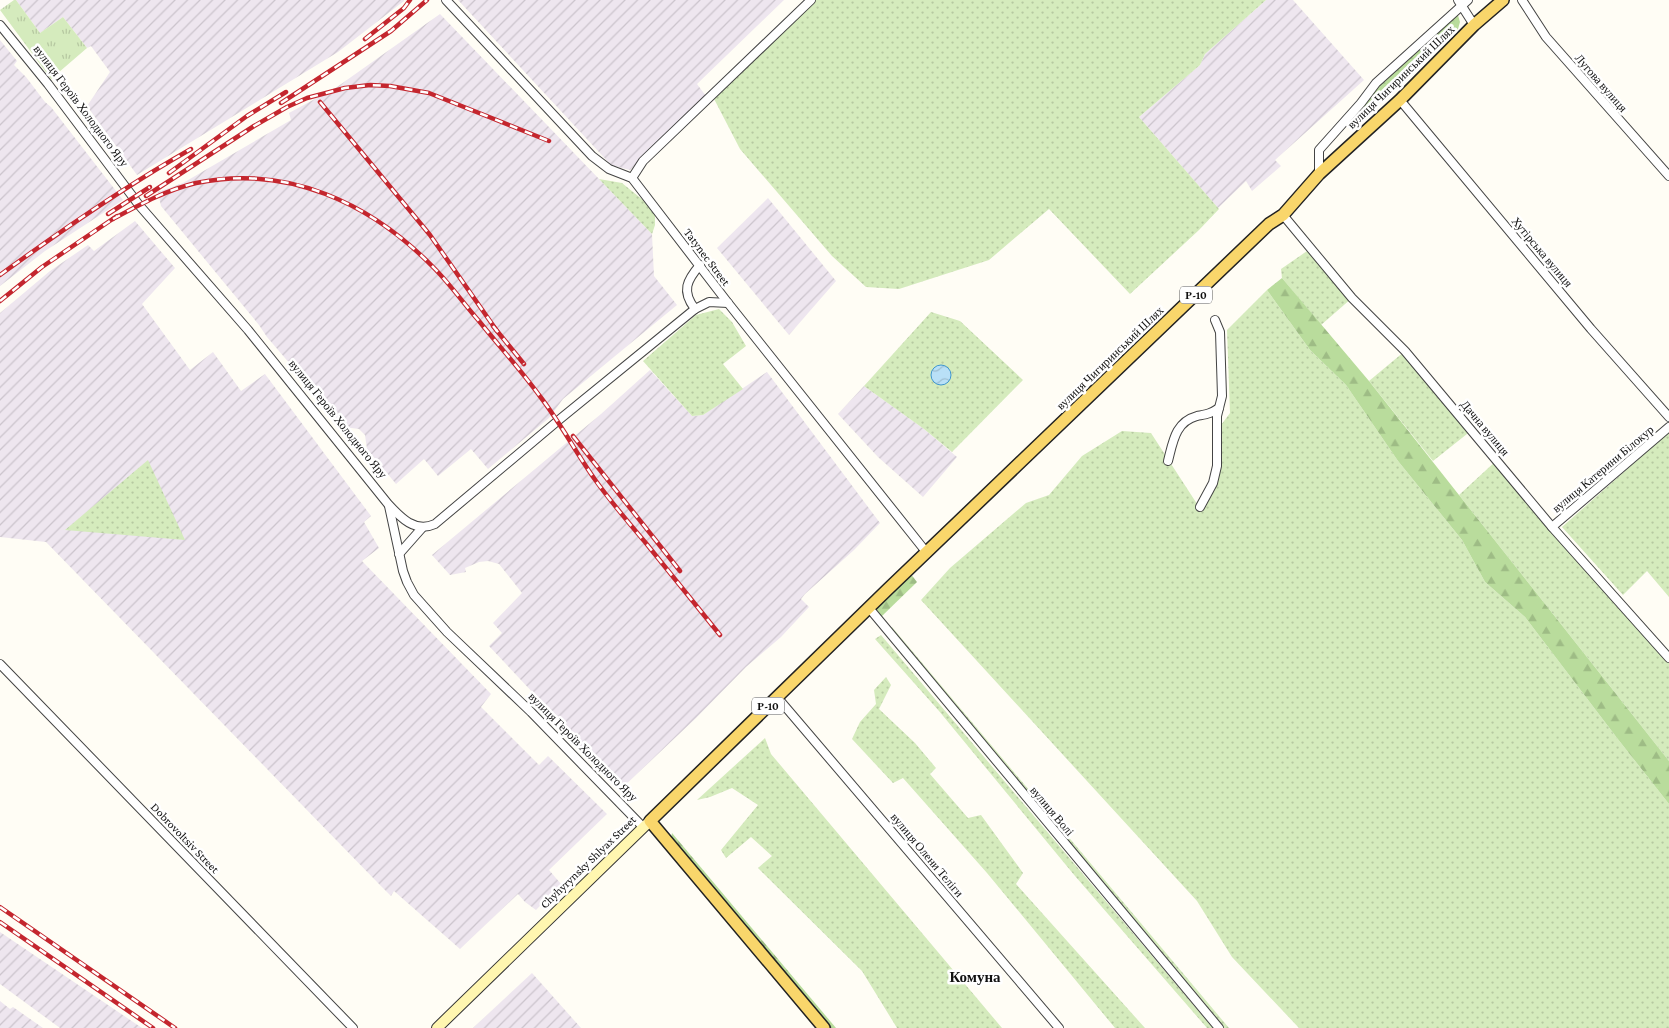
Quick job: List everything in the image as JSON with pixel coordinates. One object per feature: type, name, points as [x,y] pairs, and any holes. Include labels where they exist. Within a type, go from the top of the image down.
[{"type":"main road","name":"вулиця Чигиринський Шлях","points":[[868,608],[1269,224],[1283,214],[1319,174],[1400,100],[1474,25],[1503,0]]},
{"type":"main road","name":"Chyhyrynsky Shlyax Street","points":[[437,1028],[868,608]]},
{"type":"main road","name":"вулиця Героїв Холодного Яру","points":[[646,824],[824,1028]]},
{"type":"street","points":[[446,0],[592,156],[609,170],[632,178],[643,161],[811,0]]},
{"type":"street","name":"Лугова вулиця","points":[[1522,0],[1546,36],[1669,176]]},
{"type":"street","points":[[1319,174],[1318,150],[1361,104],[1376,84],[1462,2],[1474,25]]},
{"type":"street","name":"вулиця Героїв Холодного Яру","points":[[0,24],[60,99],[139,205],[248,330],[388,504],[406,582],[416,599],[447,632],[646,824]]},
{"type":"street","name":"Хутірська вулиця","points":[[1400,100],[1591,329],[1669,417]]},
{"type":"street","name":"Tatynec Street","points":[[632,178],[728,304],[927,553]]},
{"type":"street","name":"Дачна вулиця","points":[[1283,214],[1352,298],[1405,351],[1552,527],[1669,658]]},
{"type":"street","points":[[695,309],[690,302],[687,284],[689,278],[700,265]]},
{"type":"street","points":[[399,554],[422,528],[435,524],[695,309],[709,302],[728,304]]},
{"type":"street","points":[[1200,507],[1213,483],[1217,466],[1218,416],[1222,396],[1220,332],[1215,320]]},
{"type":"street","points":[[1168,461],[1173,439],[1180,425],[1192,418],[1208,415],[1219,408]]},
{"type":"street","name":"вулиця Катерини Білокур","points":[[1552,527],[1669,427]]},
{"type":"street","points":[[388,504],[402,519],[422,528]]},
{"type":"street","name":"вулиця Волі","points":[[868,608],[1219,1028]]},
{"type":"street","name":"Dobrovoltsiv Street","points":[[0,664],[353,1028]]},
{"type":"street","name":"вулиця Олени Теліги","points":[[778,697],[1059,1028]]},
{"type":"shaded area","points":[[16,0],[404,1],[338,52],[137,175],[87,106],[110,72],[91,46],[87,48],[63,17],[40,33]]},
{"type":"shaded area","points":[[458,0],[784,0],[697,84],[706,96],[630,170],[611,165]]},
{"type":"shaded area","points":[[1266,0],[1293,0],[1364,80],[1275,160],[1281,166],[1252,191],[1246,181],[1218,208],[1139,117],[1200,65],[1205,54]]},
{"type":"shaded area","points":[[440,14],[652,234],[654,276],[677,305],[563,399],[549,418],[488,469],[471,449],[438,476],[424,459],[396,484],[367,449],[365,435],[359,429],[344,427],[267,337],[161,206],[158,192],[183,183],[291,120],[289,113],[337,87]]},
{"type":"shaded area","points":[[0,40],[17,61],[14,65],[51,107],[123,200],[45,251],[0,286]]},
{"type":"shaded area","points":[[768,198],[836,281],[789,335],[717,248]]},
{"type":"shaded area","points":[[135,221],[175,268],[142,304],[190,370],[213,352],[241,391],[265,374],[371,516],[364,522],[379,548],[362,561],[491,694],[481,707],[539,765],[548,756],[607,814],[549,870],[561,884],[536,910],[518,894],[460,949],[394,891],[391,896],[46,542],[0,537],[0,313],[50,271],[88,245],[94,251]]},
{"type":"shaded area","points":[[650,370],[692,416],[703,415],[767,372],[880,523],[854,550],[805,594],[801,599],[809,607],[781,637],[746,667],[696,718],[621,789],[549,718],[552,713],[489,646],[502,633],[493,623],[522,593],[499,564],[488,561],[479,562],[465,568],[466,572],[450,575],[432,555],[601,414]]},
{"type":"shaded area","points":[[864,386],[924,429],[957,457],[923,497],[878,457],[838,414]]},
{"type":"shaded area","points":[[0,932],[142,1028],[60,1028],[0,984]]},
{"type":"shaded area","points":[[532,973],[581,1028],[473,1028]]},
{"type":"shaded area","points":[[0,1001],[10,1009],[13,1007],[43,1028],[0,1028]]},
{"type":"green space","points":[[16,0],[40,33],[63,17],[87,48],[51,79],[0,10]]},
{"type":"green space","points":[[810,0],[1266,0],[1205,54],[1200,65],[1139,117],[1219,209],[1130,294],[1049,209],[989,260],[899,289],[866,287],[832,256],[740,149],[712,95]]},
{"type":"green space","points":[[1457,12],[1460,22],[1458,29],[1362,117],[1353,113],[1359,104]]},
{"type":"green space","points":[[599,179],[622,183],[649,205],[655,215],[655,225],[652,234]]},
{"type":"green space","points":[[1310,249],[1352,298],[1321,325],[1282,278],[1281,269]]},
{"type":"green space","points":[[1282,278],[1369,381],[1669,761],[1669,804],[1525,617],[1485,582],[1462,540],[1398,461],[1346,385],[1310,350],[1267,290]]},
{"type":"green space","points":[[1267,290],[1310,350],[1346,385],[1398,461],[1462,540],[1485,582],[1525,617],[1669,804],[1669,1028],[1299,1028],[1232,957],[1197,901],[921,600],[950,568],[1026,503],[1049,495],[1082,456],[1122,431],[1151,433],[1201,510],[1218,480],[1222,440],[1221,425],[1230,413],[1227,330]]},
{"type":"green space","points":[[719,309],[732,322],[746,346],[723,364],[743,389],[703,415],[692,416],[643,361],[696,315]]},
{"type":"green space","points":[[931,312],[960,321],[1023,380],[952,452],[924,429],[864,386]]},
{"type":"green space","points":[[1405,351],[1472,430],[1433,461],[1369,381]]},
{"type":"green space","points":[[1669,432],[1669,597],[1647,571],[1623,595],[1562,527]]},
{"type":"green space","points":[[148,460],[185,540],[65,530]]},
{"type":"green space","points":[[1497,460],[1669,658],[1669,761],[1459,495]]},
{"type":"green space","points":[[910,573],[917,582],[881,617],[873,608]]},
{"type":"green space","points":[[892,627],[1229,1028],[1222,1028],[888,629]]},
{"type":"green space","points":[[881,635],[1213,1028],[1207,1028],[1075,876],[939,711],[875,639]]},
{"type":"green space","points":[[886,677],[891,685],[879,709],[915,743],[936,768],[930,774],[968,818],[981,815],[1023,873],[1016,884],[1145,1028],[1115,1028],[987,873],[903,778],[893,783],[852,739],[860,722],[876,704],[874,690]]},
{"type":"green space","points":[[765,738],[771,754],[1002,1028],[897,1028],[862,971],[758,868],[772,856],[751,837],[726,858],[721,850],[758,805],[732,788],[697,800]]},
{"type":"green space","points":[[672,833],[836,1028],[829,1028],[671,838]]},
{"type":"water","points":[[941,365],[948,368],[951,375],[948,382],[941,385],[934,382],[931,375],[934,368]]},
{"type":"railway","points":[[365,39],[404,8],[410,0]]},
{"type":"railway","points":[[281,103],[391,31],[427,0]]},
{"type":"railway","points":[[146,196],[254,126],[287,107],[307,98],[345,88],[370,85],[390,86],[429,93],[549,141]]},
{"type":"railway","points":[[169,173],[247,116],[286,92]]},
{"type":"railway","points":[[320,102],[430,235],[497,331]]},
{"type":"railway","points":[[0,275],[94,209],[191,149]]},
{"type":"railway","points":[[113,219],[163,194],[196,183],[230,179],[263,179],[295,184],[326,194],[355,208],[383,225],[409,245],[440,274],[532,385],[602,489],[720,635]]},
{"type":"railway","points":[[108,214],[150,187]]},
{"type":"railway","points":[[0,301],[42,267],[117,216]]},
{"type":"railway","points":[[493,326],[524,364]]},
{"type":"railway","points":[[573,436],[680,571]]},
{"type":"railway","points":[[0,907],[175,1028]]},
{"type":"railway","points":[[0,922],[153,1028]]},
{"type":"district","name":"Комуна","points":[[975,977]]}]
